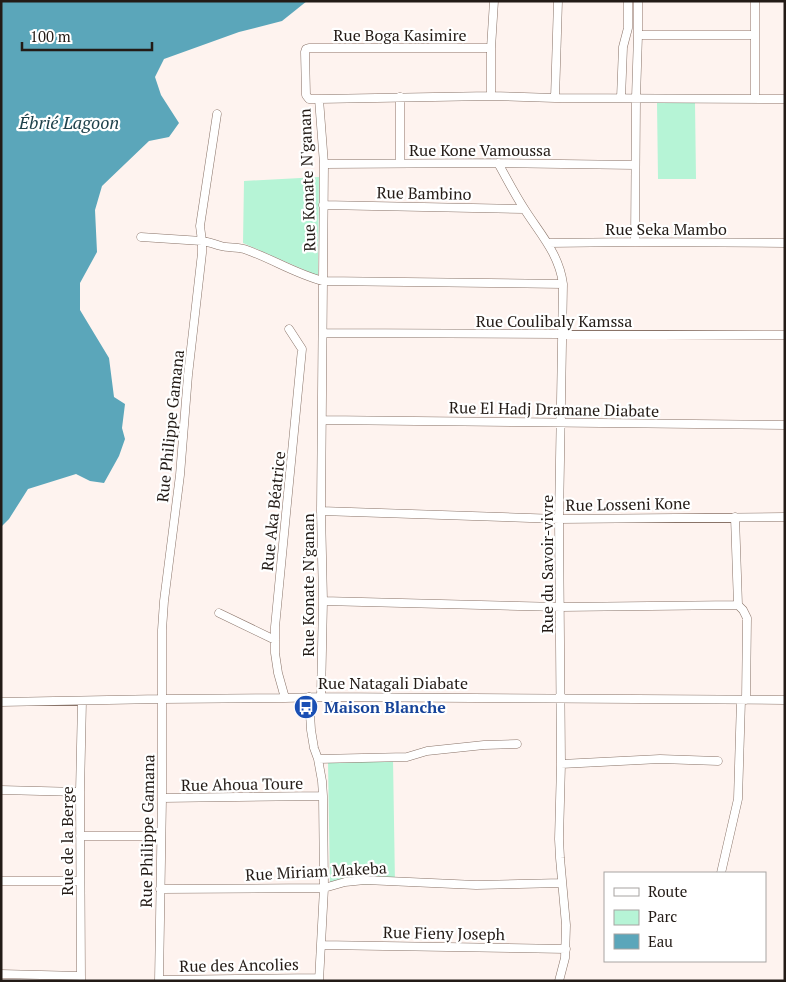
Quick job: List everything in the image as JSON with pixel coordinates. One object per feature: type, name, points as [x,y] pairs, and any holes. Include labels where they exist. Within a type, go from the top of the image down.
[{"type":"street","points":[[491,96],[491,48],[494,1]]},
{"type":"street","points":[[555,98],[558,1]]},
{"type":"street","points":[[621,98],[623,47],[628,28],[628,1]]},
{"type":"street","points":[[635,242],[638,1]]},
{"type":"street","points":[[755,1],[755,99]]},
{"type":"street","points":[[638,35],[755,34]]},
{"type":"street","name":"Rue Boga Kasimire","points":[[319,99],[310,99],[306,95],[305,52],[309,48],[491,48]]},
{"type":"street","name":"Rue Konate N'ganan","points":[[321,697],[324,164],[319,99],[491,96],[785,99]]},
{"type":"street","points":[[400,98],[400,164]]},
{"type":"street","name":"Rue Philippe Gamana","points":[[159,980],[162,630],[180,475],[189,366],[202,253],[200,226],[217,114]]},
{"type":"street","name":"Rue Kone Vamoussa","points":[[324,164],[498,163],[636,165]]},
{"type":"street","name":"Rue du Savoir-vivre","points":[[498,163],[524,209],[548,243],[558,262],[563,284],[559,519],[562,764],[559,839],[565,904],[566,948],[559,981]]},
{"type":"street","name":"Rue Bambino","points":[[323,205],[524,209]]},
{"type":"street","points":[[141,237],[202,241],[242,248],[296,272],[323,281],[563,284]]},
{"type":"street","name":"Rue Seka Mambo","points":[[548,243],[785,243]]},
{"type":"street","name":"Rue Aka Béatrice","points":[[285,698],[277,666],[275,640],[277,600],[302,349],[289,329]]},
{"type":"street","name":"Rue Coulibaly Kamssa","points":[[323,334],[785,335]]},
{"type":"street","name":"Rue El Hadj Dramane Diabate","points":[[322,420],[785,425]]},
{"type":"street","name":"Rue Losseni Kone","points":[[321,511],[559,519],[785,517]]},
{"type":"street","points":[[721,872],[738,799],[747,618],[738,605],[735,517]]},
{"type":"street","points":[[323,601],[561,607],[738,605]]},
{"type":"street","points":[[219,613],[275,640]]},
{"type":"street","points":[[309,697],[311,730],[322,780],[323,796],[324,888],[319,980]]},
{"type":"street","name":"Rue Natagali Diabate","points":[[1,702],[309,697],[785,700]]},
{"type":"street","name":"Rue de la Berge","points":[[81,978],[80,792],[82,700]]},
{"type":"street","points":[[318,759],[407,758],[427,750],[517,744]]},
{"type":"street","points":[[562,764],[660,759],[718,761]]},
{"type":"street","points":[[1,790],[80,792]]},
{"type":"street","name":"Rue Ahoua Toure","points":[[162,798],[323,796]]},
{"type":"street","points":[[80,836],[161,836]]},
{"type":"street","name":"Rue Miriam Makeba","points":[[160,889],[324,888],[345,882],[365,880],[476,885],[562,883]]},
{"type":"street","points":[[1,881],[80,881]]},
{"type":"street","name":"Rue Fieny Joseph","points":[[321,945],[566,948]]},
{"type":"street","points":[[1,974],[81,978]]},
{"type":"street","name":"Rue des Ancolies","points":[[159,980],[319,980]]},
{"type":"green space","points":[[657,103],[695,103],[696,179],[658,179]]},
{"type":"green space","points":[[319,177],[318,276],[243,243],[244,181]]},
{"type":"green space","points":[[393,759],[395,884],[330,885],[328,761]]},
{"type":"water","name":"Ébrié Lagoon","points":[[1,1],[307,1],[282,21],[239,32],[164,59],[155,77],[161,95],[179,123],[169,137],[149,141],[102,186],[95,210],[97,252],[80,283],[80,310],[109,358],[114,397],[125,404],[122,428],[125,439],[119,456],[104,483],[90,481],[76,474],[28,489],[9,519],[1,527]]},
{"type":"place","name":"Maison Blanche","points":[[306,707]]}]
